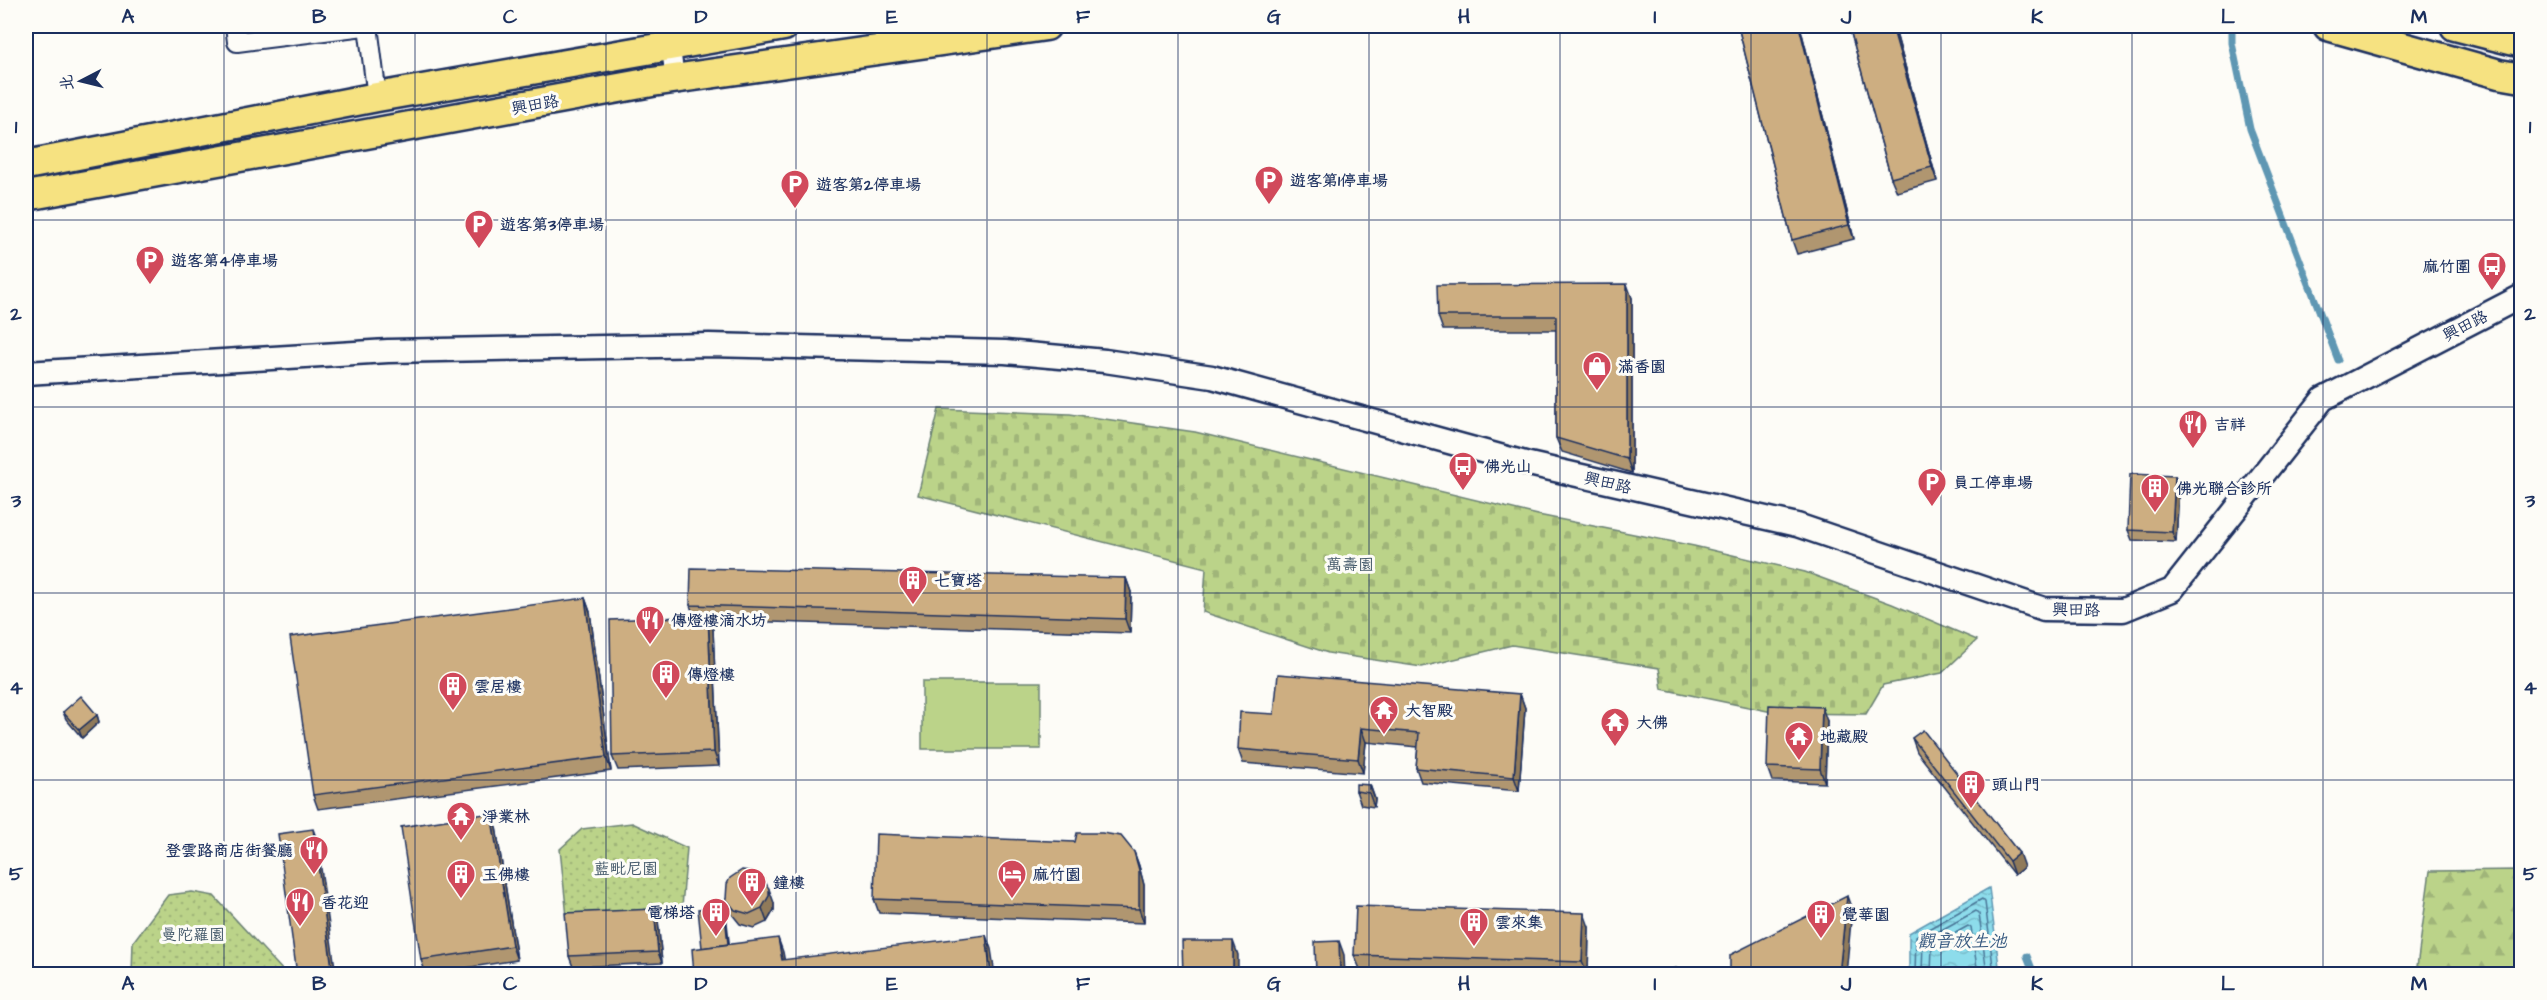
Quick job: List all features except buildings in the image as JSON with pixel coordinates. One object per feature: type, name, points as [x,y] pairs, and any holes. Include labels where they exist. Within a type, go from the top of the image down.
[{"type":"main road","name":"興田路","points":[[26,165],[377,97],[669,36],[784,26]]},
{"type":"main road","name":"興田路","points":[[26,196],[932,34],[1046,26]]},
{"type":"main road","points":[[2328,26],[2499,74],[2522,78]]},
{"type":"main road","points":[[2455,26],[2522,43]]},
{"type":"street","points":[[235,26],[237,42],[366,26],[377,97]]},
{"type":"street","points":[[669,36],[675,79]]},
{"type":"street","name":"興田路","points":[[26,373],[388,351],[709,345],[1005,352],[1105,361],[1212,377],[1528,464],[1797,525],[2044,609],[2123,610],[2172,590],[2323,399],[2522,296]]},
{"type":"green space","name":"萬壽園","points":[[939,409],[1070,414],[1195,432],[1538,515],[1694,546],[1805,572],[1892,604],[1977,640],[1942,673],[1883,685],[1866,714],[1777,713],[1662,689],[1659,668],[1512,645],[1422,667],[1328,653],[1203,612],[1206,568],[918,495]]},
{"type":"green space","points":[[922,682],[1041,682],[1041,749],[922,749]]},
{"type":"green space","name":"藍毗尼園","points":[[632,823],[687,848],[682,907],[567,917],[560,849],[582,829]]},
{"type":"green space","points":[[2521,870],[2521,974],[2416,974],[2430,871]]},
{"type":"green space","name":"曼陀羅園","points":[[192,892],[214,896],[286,974],[132,974],[133,942],[168,895]]},
{"type":"water","name":"觀音放生池","points":[[1989,888],[2000,974],[1909,974],[1909,933]]},
{"type":"waterway","points":[[2232,26],[2232,43],[2250,129],[2338,360]]},
{"type":"waterway","points":[[2027,956],[2034,974]]},
{"type":"place","name":"遊客第1停車場","points":[[1269,206]]},
{"type":"place","name":"遊客第2停車場","points":[[795,210]]},
{"type":"place","name":"遊客第3停車場","points":[[479,250]]},
{"type":"place","name":"遊客第4停車場","points":[[150,286]]},
{"type":"place","name":"麻竹圍","points":[[2492,292]]},
{"type":"place","name":"滿香園","points":[[1597,392]]},
{"type":"place","name":"吉祥","points":[[2193,450]]},
{"type":"place","name":"佛光山","points":[[1463,492]]},
{"type":"place","name":"員工停車場","points":[[1932,508]]},
{"type":"place","name":"佛光聯合診所","points":[[2155,514]]},
{"type":"place","name":"七寶塔","points":[[913,606]]},
{"type":"place","name":"傳燈樓滴水坊","points":[[650,646]]},
{"type":"place","name":"傳燈樓","points":[[666,700]]},
{"type":"place","name":"雲居樓","points":[[453,712]]},
{"type":"place","name":"大智殿","points":[[1384,736]]},
{"type":"place","name":"大佛","points":[[1615,748]]},
{"type":"place","name":"地藏殿","points":[[1799,762]]},
{"type":"place","name":"頭山門","points":[[1971,810]]},
{"type":"place","name":"淨業林","points":[[461,842]]},
{"type":"place","name":"登雲路商店街餐廳","points":[[314,876]]},
{"type":"place","name":"玉佛樓","points":[[461,900]]},
{"type":"place","name":"麻竹園","points":[[1012,900]]},
{"type":"place","name":"鐘樓","points":[[752,908]]},
{"type":"place","name":"香花迎","points":[[300,928]]},
{"type":"place","name":"電梯塔","points":[[716,938]]},
{"type":"place","name":"覺華園","points":[[1821,940]]},
{"type":"place","name":"雲來集","points":[[1474,948]]}]
